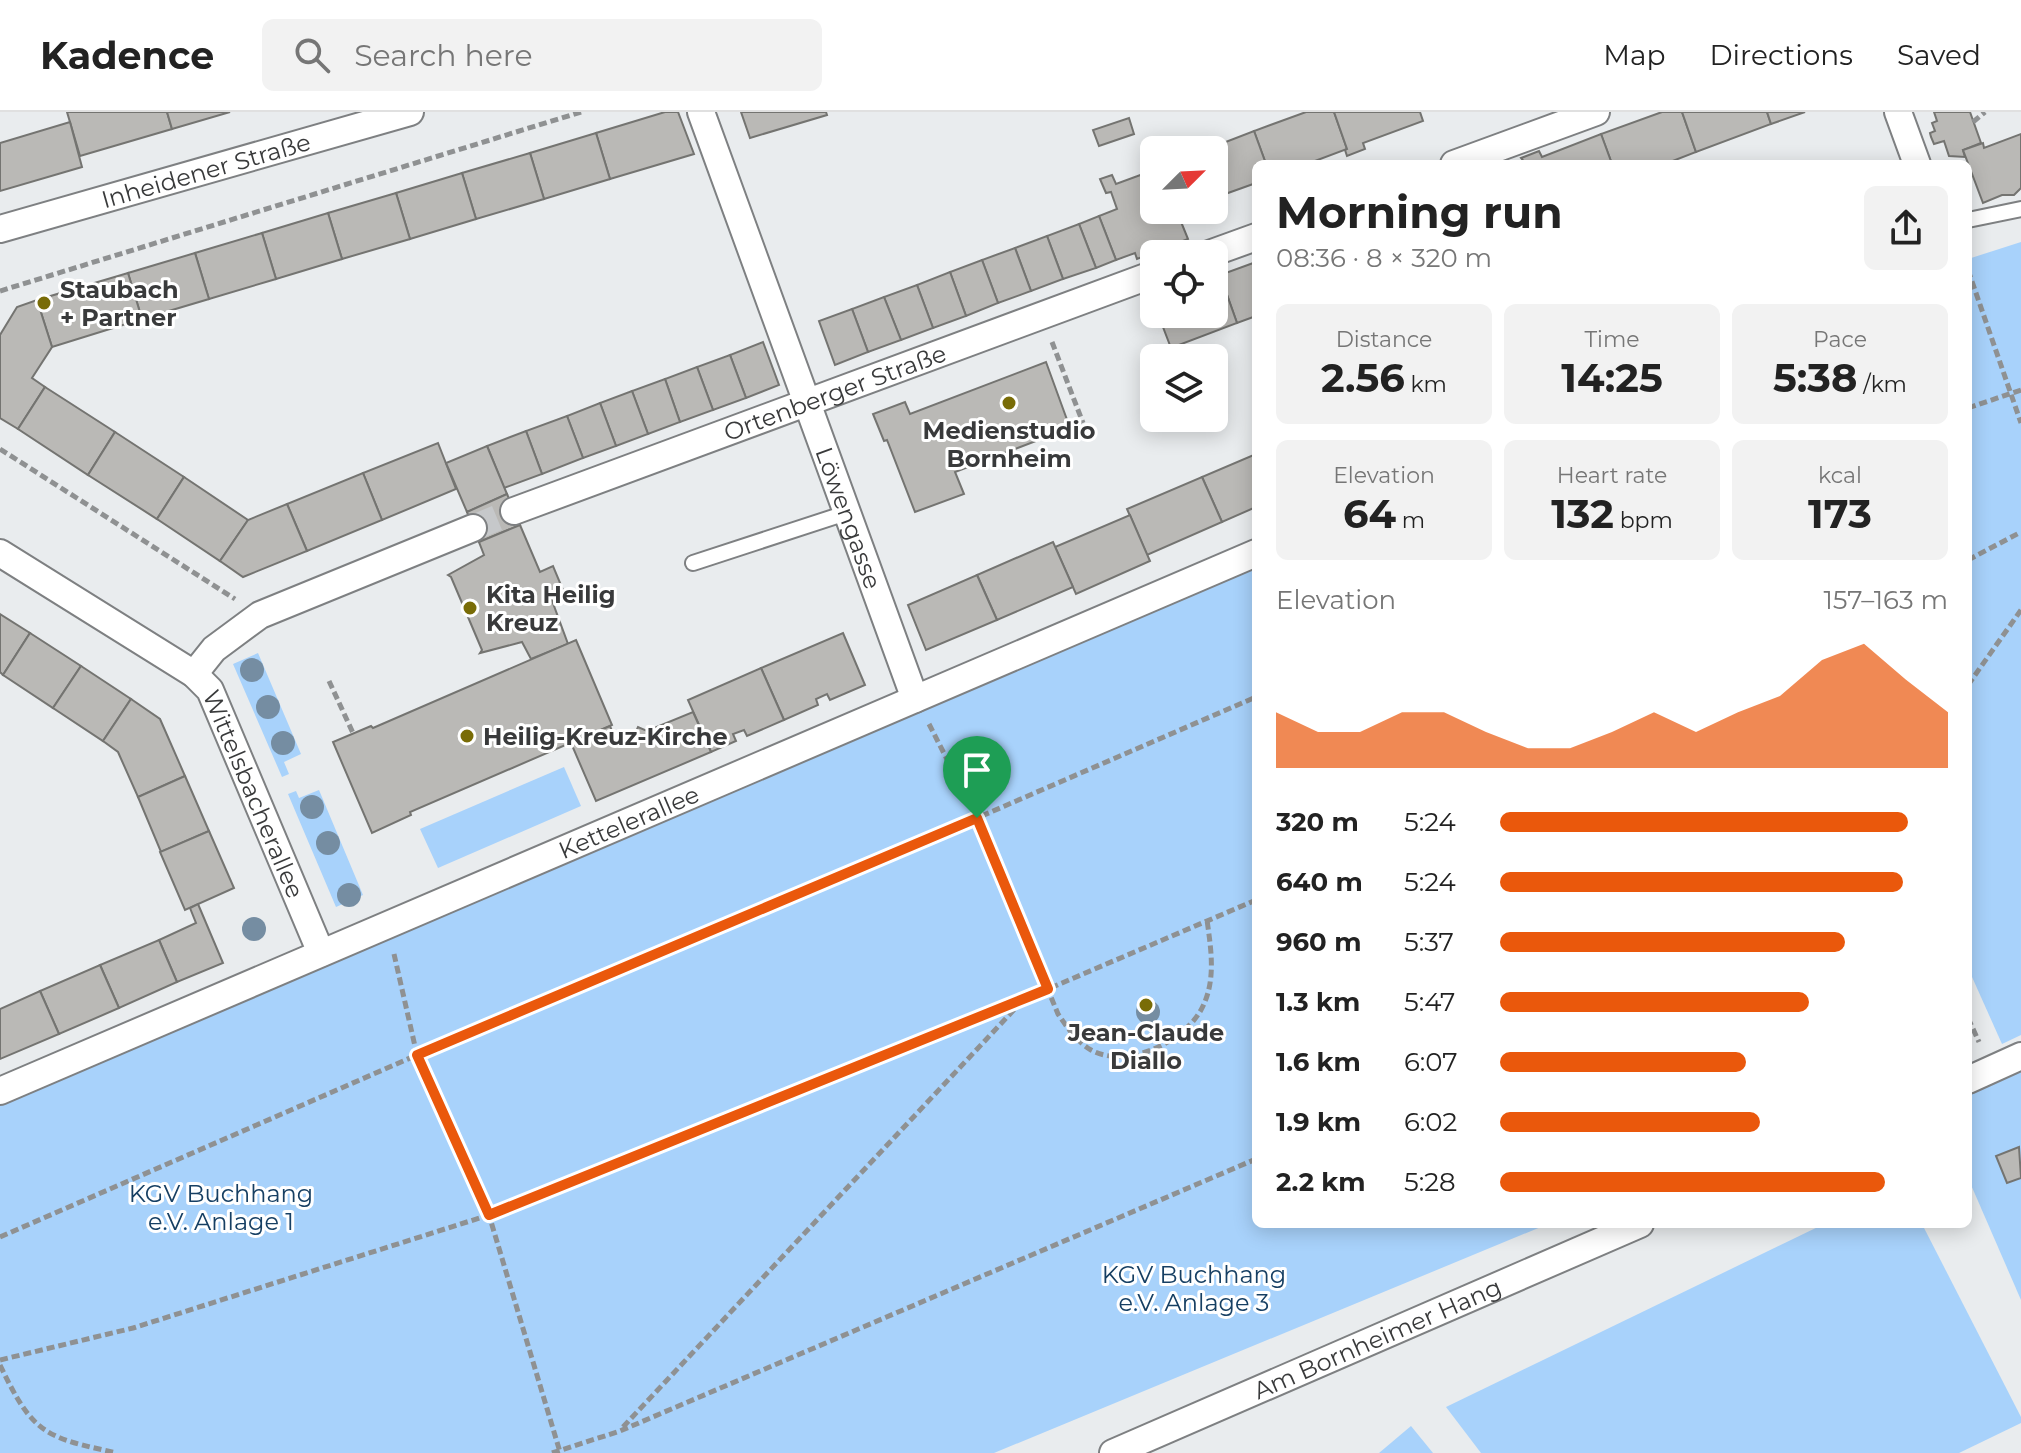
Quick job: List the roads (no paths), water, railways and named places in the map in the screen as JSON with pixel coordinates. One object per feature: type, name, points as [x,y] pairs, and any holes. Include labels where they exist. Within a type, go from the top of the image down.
[{"type":"street","name":"Inheidener Straße","points":[[0,229],[410,112]]},
{"type":"street","name":"Löwengasse","points":[[701,112],[915,699]]},
{"type":"street","points":[[1465,160],[1596,112]]},
{"type":"street","points":[[1898,112],[1916,160]]},
{"type":"street","points":[[1228,247],[1252,238]]},
{"type":"street","name":"Ortenberger Straße","points":[[514,511],[1140,279]]},
{"type":"street","points":[[194,674],[214,649],[260,615],[473,528]]},
{"type":"street","name":"Wittelsbacherallee","points":[[0,553],[194,674],[210,690],[321,953]]},
{"type":"street","name":"Kettelerallee","points":[[0,1091],[1252,555]]},
{"type":"street","points":[[1972,1078],[2021,1056]]},
{"type":"street","name":"Am Bornheimer Hang","points":[[1113,1453],[1631,1228]]},
{"type":"lane","points":[[1972,219],[2021,209]]},
{"type":"lane","points":[[693,563],[846,513]]},
{"type":"tunnel","points":[[473,528],[514,511]]},
{"type":"place","name":"Staubach + Partner","points":[[44,303]]},
{"type":"place","name":"Medienstudio Bornheim","points":[[1009,403]]},
{"type":"place","name":"Kita Heilig Kreuz","points":[[470,608]]},
{"type":"place","name":"Heilig-Kreuz-Kirche","points":[[467,736]]},
{"type":"place","name":"Jean-Claude Diallo","points":[[1146,1005]]},
{"type":"park label","name":"KGV Buchhang e.V. Anlage 1","points":[[221,1207]]},
{"type":"park label","name":"KGV Buchhang e.V. Anlage 3","points":[[1194,1288]]}]
